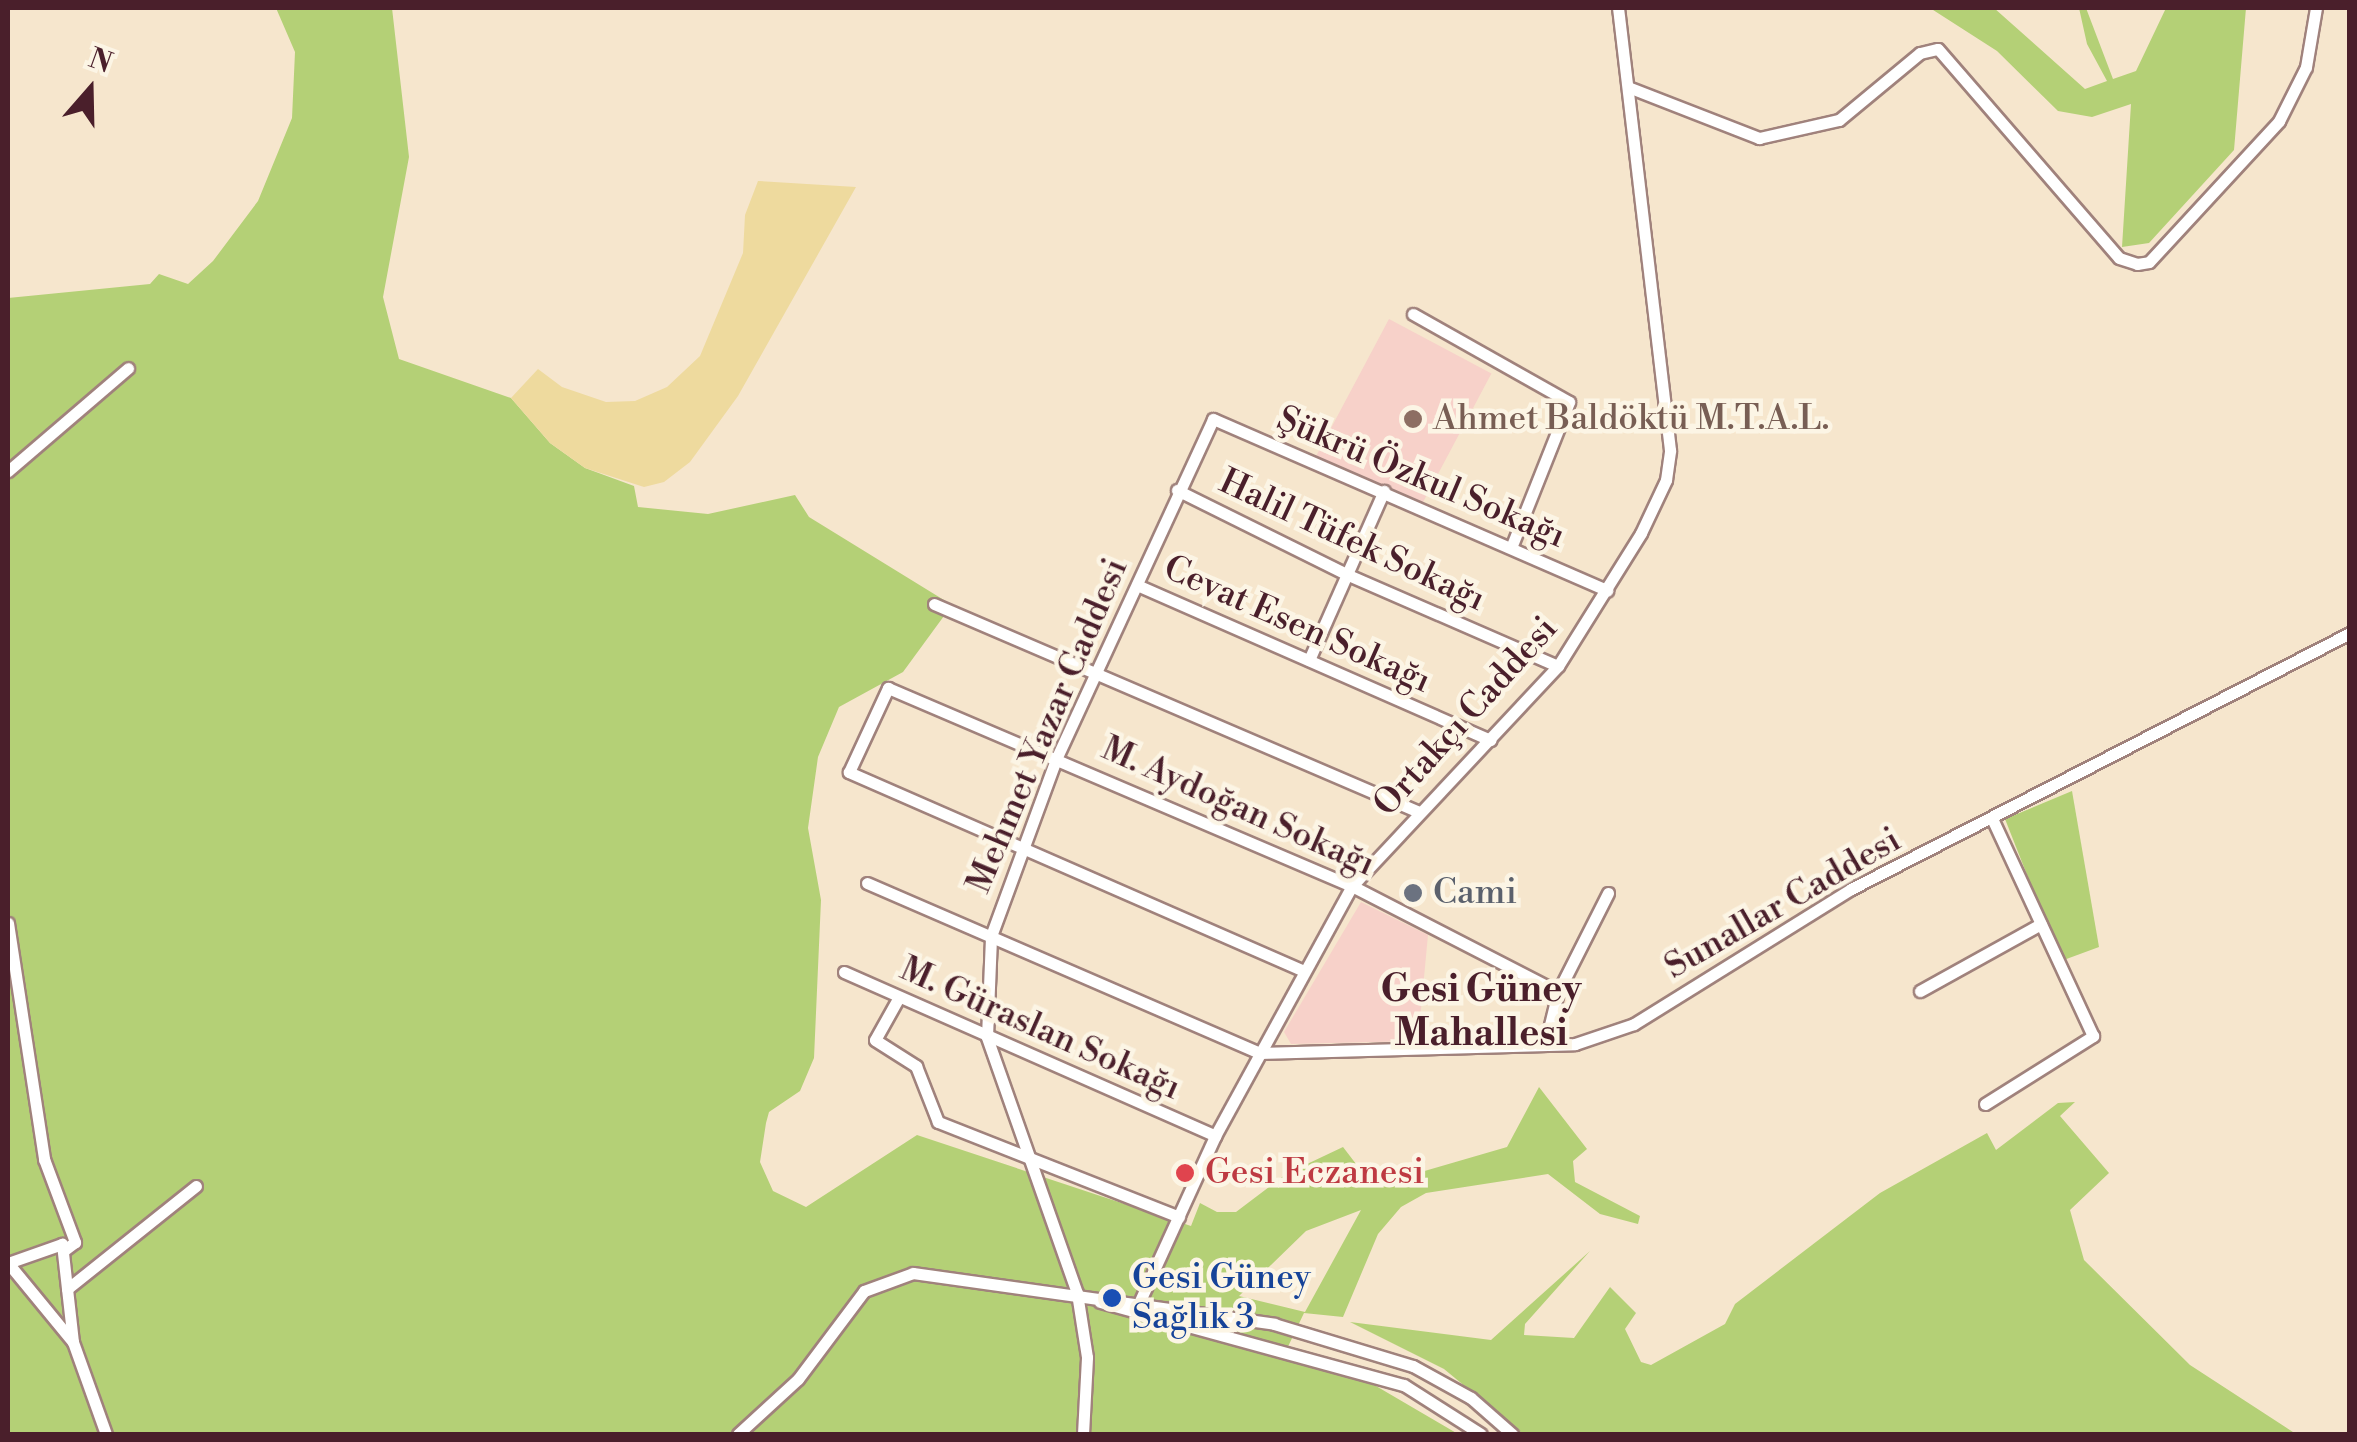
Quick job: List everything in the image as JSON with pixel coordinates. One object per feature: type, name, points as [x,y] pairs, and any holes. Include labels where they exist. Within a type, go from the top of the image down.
[{"type":"street","name":"Ortakçı Caddesi","points":[[1139,1303],[1215,1136],[1352,886],[1558,666],[1608,590],[1666,480],[1670,450],[1618,8]]},
{"type":"street","points":[[1628,87],[1759,138],[1839,120],[1920,54],[1938,50],[2119,258],[2137,264],[2149,262],[2280,121],[2306,67],[2316,8]]},
{"type":"street","points":[[1413,314],[1569,402],[1512,546]]},
{"type":"street","points":[[8,471],[128,368]]},
{"type":"street","name":"Şükrü Özkul Sokağı","points":[[1213,418],[1608,590]]},
{"type":"street","name":"Mehmet Yazar Caddesi","points":[[1083,1434],[1087,1357],[1077,1293],[1034,1160],[987,1037],[991,936],[1020,846],[1057,757],[1213,418]]},
{"type":"street","name":"Halil Tüfek Sokağı","points":[[1177,490],[1346,574],[1558,666]]},
{"type":"street","points":[[1309,660],[1384,491]]},
{"type":"street","name":"Cevat Esen Sokağı","points":[[1136,585],[1490,740]]},
{"type":"street","points":[[934,604],[1419,812]]},
{"type":"street","name":"Sunallar Caddesi","points":[[1260,1053],[1575,1044],[1634,1024],[1851,889],[1992,821],[2350,633]]},
{"type":"street","name":"M. Aydoğan Sokağı","points":[[1020,846],[849,772],[888,688],[1352,886],[1558,992]]},
{"type":"street","points":[[1985,1104],[2093,1036],[1992,821]]},
{"type":"street","points":[[1020,846],[1304,971]]},
{"type":"street","points":[[867,883],[1260,1053]]},
{"type":"street","points":[[1545,1045],[1558,992],[1608,893]]},
{"type":"street","points":[[8,923],[44,1160],[75,1242],[63,1251]]},
{"type":"street","points":[[1920,991],[2041,924]]},
{"type":"street","name":"M. Güraslan Sokağı","points":[[844,972],[1215,1136]]},
{"type":"street","points":[[899,997],[874,1040],[916,1066],[938,1122],[1179,1217]]},
{"type":"street","points":[[67,1289],[196,1186]]},
{"type":"street","points":[[74,1342],[8,1262],[62,1244],[74,1342],[106,1434]]},
{"type":"street","points":[[738,1434],[798,1380],[850,1304],[884,1279],[913,1272],[1274,1324],[1397,1361],[1471,1398],[1512,1434]]},
{"type":"street","points":[[1077,1293],[1149,1320],[1270,1344],[1404,1385],[1481,1434]]},
{"type":"shaded area","name":"Ahmet Baldöktü M.T.A.L.","points":[[1389,319],[1491,373],[1418,511],[1316,457]]},
{"type":"shaded area","points":[[1361,902],[1428,935],[1418,1041],[1291,1044],[1284,1032]]},
{"type":"green space","points":[[276,8],[392,8],[409,157],[383,297],[399,359],[511,398],[550,443],[585,468],[634,486],[638,507],[708,514],[795,495],[809,517],[952,605],[903,672],[839,707],[818,757],[808,828],[821,900],[814,1058],[800,1091],[769,1112],[760,1162],[773,1191],[806,1207],[917,1135],[1191,1226],[1200,1203],[1217,1212],[1236,1212],[1286,1174],[1343,1147],[1373,1186],[1507,1147],[1539,1087],[1587,1149],[1573,1161],[1575,1182],[1640,1216],[1638,1224],[1600,1214],[1548,1174],[1426,1193],[1401,1207],[1378,1234],[1343,1317],[1304,1313],[1284,1355],[1376,1386],[1458,1434],[8,1434],[8,298],[150,284],[159,274],[188,284],[213,261],[258,201],[292,118],[295,52]],"holes":[[[1361,1210],[1305,1312],[1239,1296],[1306,1231]]]},
{"type":"green space","points":[[1930,8],[1994,8],[2085,89],[2107,81],[2087,44],[2079,8],[2086,8],[2113,79],[2136,71],[2166,8],[2246,8],[2234,150],[2149,243],[2122,247],[2131,104],[2092,117],[2058,111],[1997,51]]},
{"type":"green space","points":[[2072,791],[2099,947],[2061,961],[2005,819]]},
{"type":"green space","points":[[2075,1102],[2060,1116],[2109,1173],[2070,1210],[2084,1260],[2190,1365],[2296,1434],[1523,1434],[1444,1369],[1350,1322],[1491,1340],[1590,1251],[1525,1324],[1524,1335],[1574,1338],[1610,1287],[1636,1313],[1625,1329],[1641,1362],[1651,1365],[1725,1324],[1735,1304],[1880,1193],[1987,1133],[1996,1150],[2058,1103]]},
{"type":"sand","points":[[758,181],[856,187],[738,396],[690,462],[664,482],[644,487],[585,468],[550,443],[511,398],[538,369],[562,387],[606,402],[635,401],[667,387],[700,356],[743,253],[745,215]]},
{"type":"place","name":"Ahmet Baldöktü M.T.A.L.","points":[[1413,419]]},
{"type":"place","name":"Cami","points":[[1413,893]]},
{"type":"place","name":"Gesi Eczanesi","points":[[1185,1173]]},
{"type":"place","name":"Gesi Güney Sağlık 3","points":[[1112,1298]]},
{"type":"district","name":"Gesi Güney Mahallesi","points":[[1481,1012]]}]
